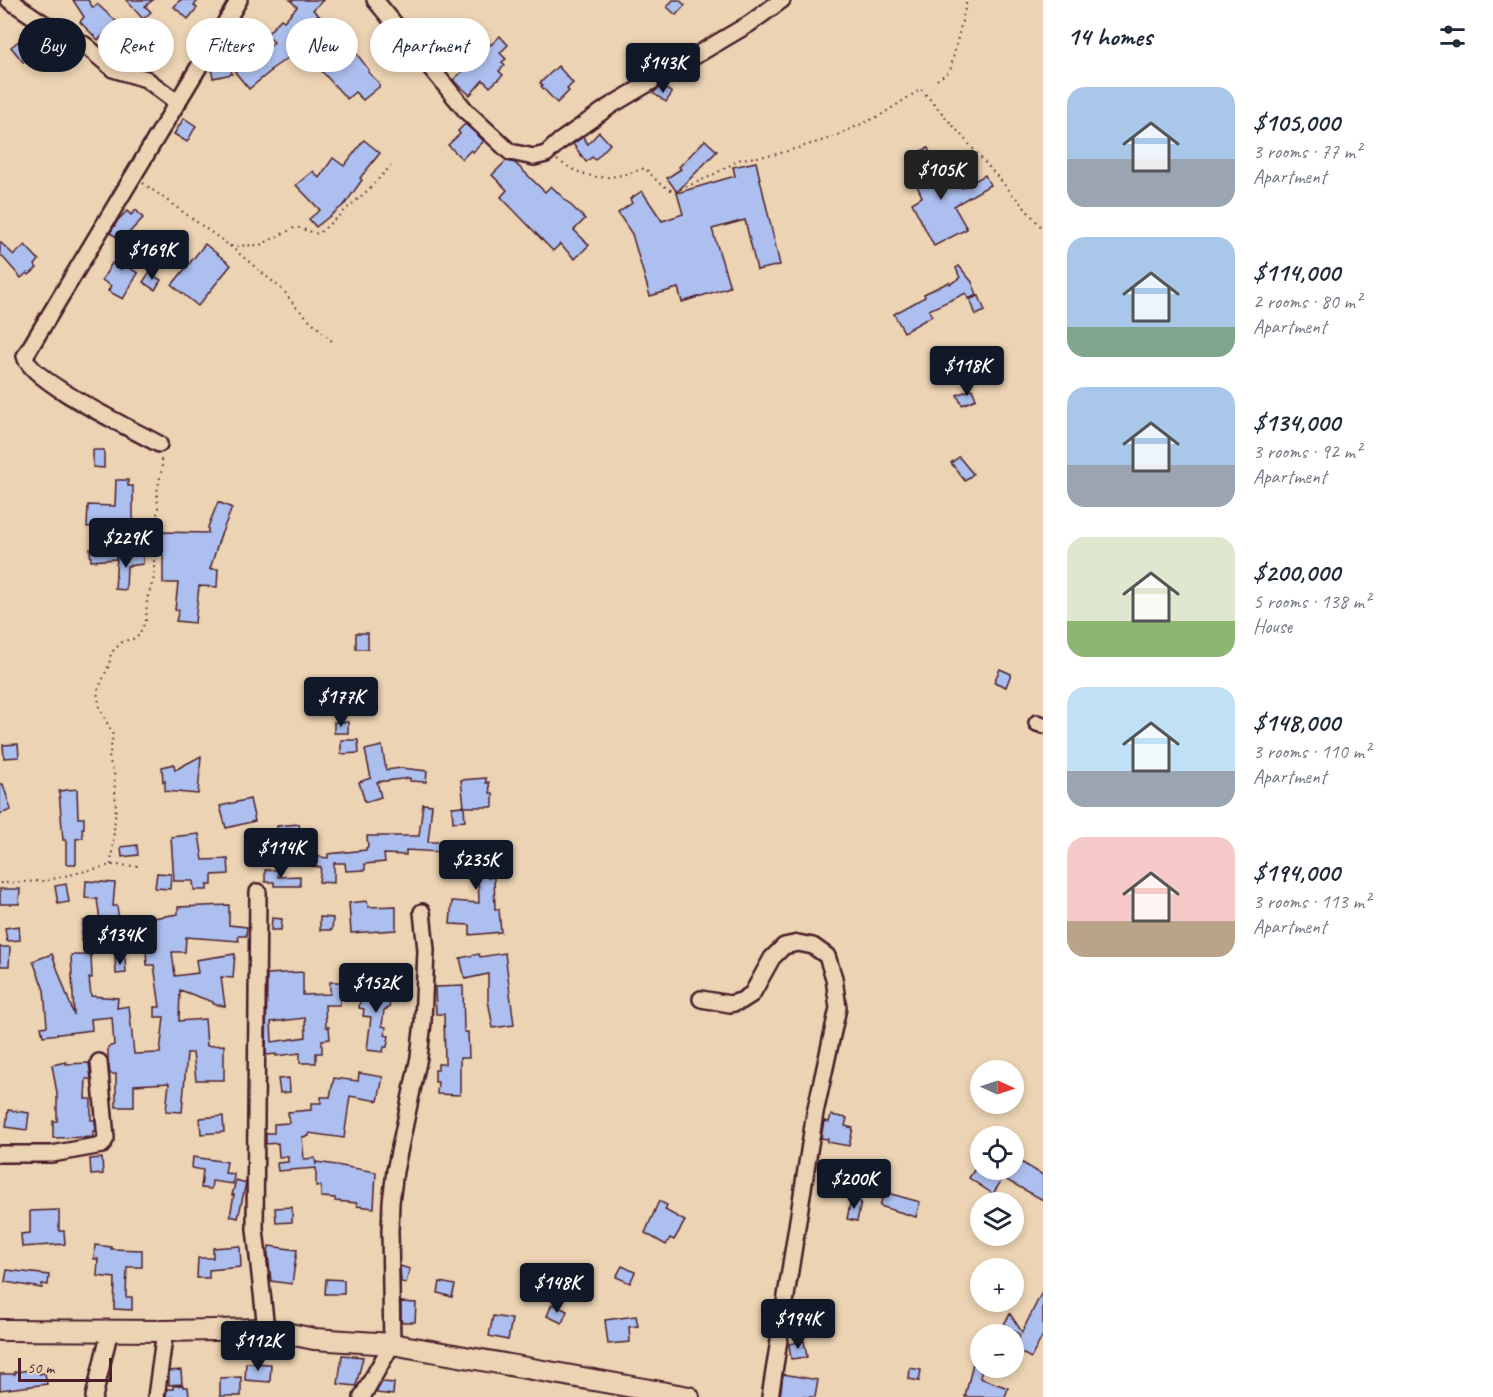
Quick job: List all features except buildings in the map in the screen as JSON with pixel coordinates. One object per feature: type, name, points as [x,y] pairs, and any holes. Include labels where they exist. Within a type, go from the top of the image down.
[{"type":"street","points":[[9,0],[51,28],[85,45],[114,69],[146,79],[178,103]]},
{"type":"street","points":[[159,444],[52,386],[26,362],[25,358],[239,0]]},
{"type":"street","points":[[375,0],[467,112],[510,153],[534,157],[546,154],[564,139],[656,78],[749,24],[782,0]]},
{"type":"street","points":[[258,892],[255,1229],[266,1329]]},
{"type":"street","points":[[362,1397],[392,1344],[391,1202],[419,1057],[423,1023],[426,950],[422,912]]},
{"type":"street","points":[[702,999],[730,1004],[741,1001],[752,994],[772,958],[784,946],[798,943],[813,946],[827,956],[834,978],[838,1008],[815,1113],[770,1397]]},
{"type":"street","points":[[0,1154],[65,1152],[95,1147],[104,1143],[106,1138],[99,1062]]},
{"type":"street","points":[[0,1330],[266,1329],[314,1339],[392,1344],[689,1397]]},
{"type":"street","points":[[94,1397],[110,1330]]},
{"type":"street","points":[[156,1397],[165,1331]]},
{"type":"path","points":[[937,80],[950,71],[967,0]]},
{"type":"path","points":[[564,139],[556,159],[573,170],[598,178],[627,174],[645,168],[659,183],[674,192],[711,176],[741,159],[774,155],[831,138],[881,116],[921,89],[1043,229]]},
{"type":"path","points":[[230,246],[260,245],[296,228],[318,234],[367,191],[391,166]]},
{"type":"path","points":[[133,177],[230,246],[284,291],[294,305],[335,344]]},
{"type":"path","points":[[111,865],[116,807],[114,773],[110,759],[113,735],[100,708],[97,692],[109,665],[111,653],[123,641],[137,638],[146,621],[147,599],[154,578],[157,492],[162,468],[159,444]]},
{"type":"path","points":[[0,883],[44,881],[111,865],[140,866]]}]
